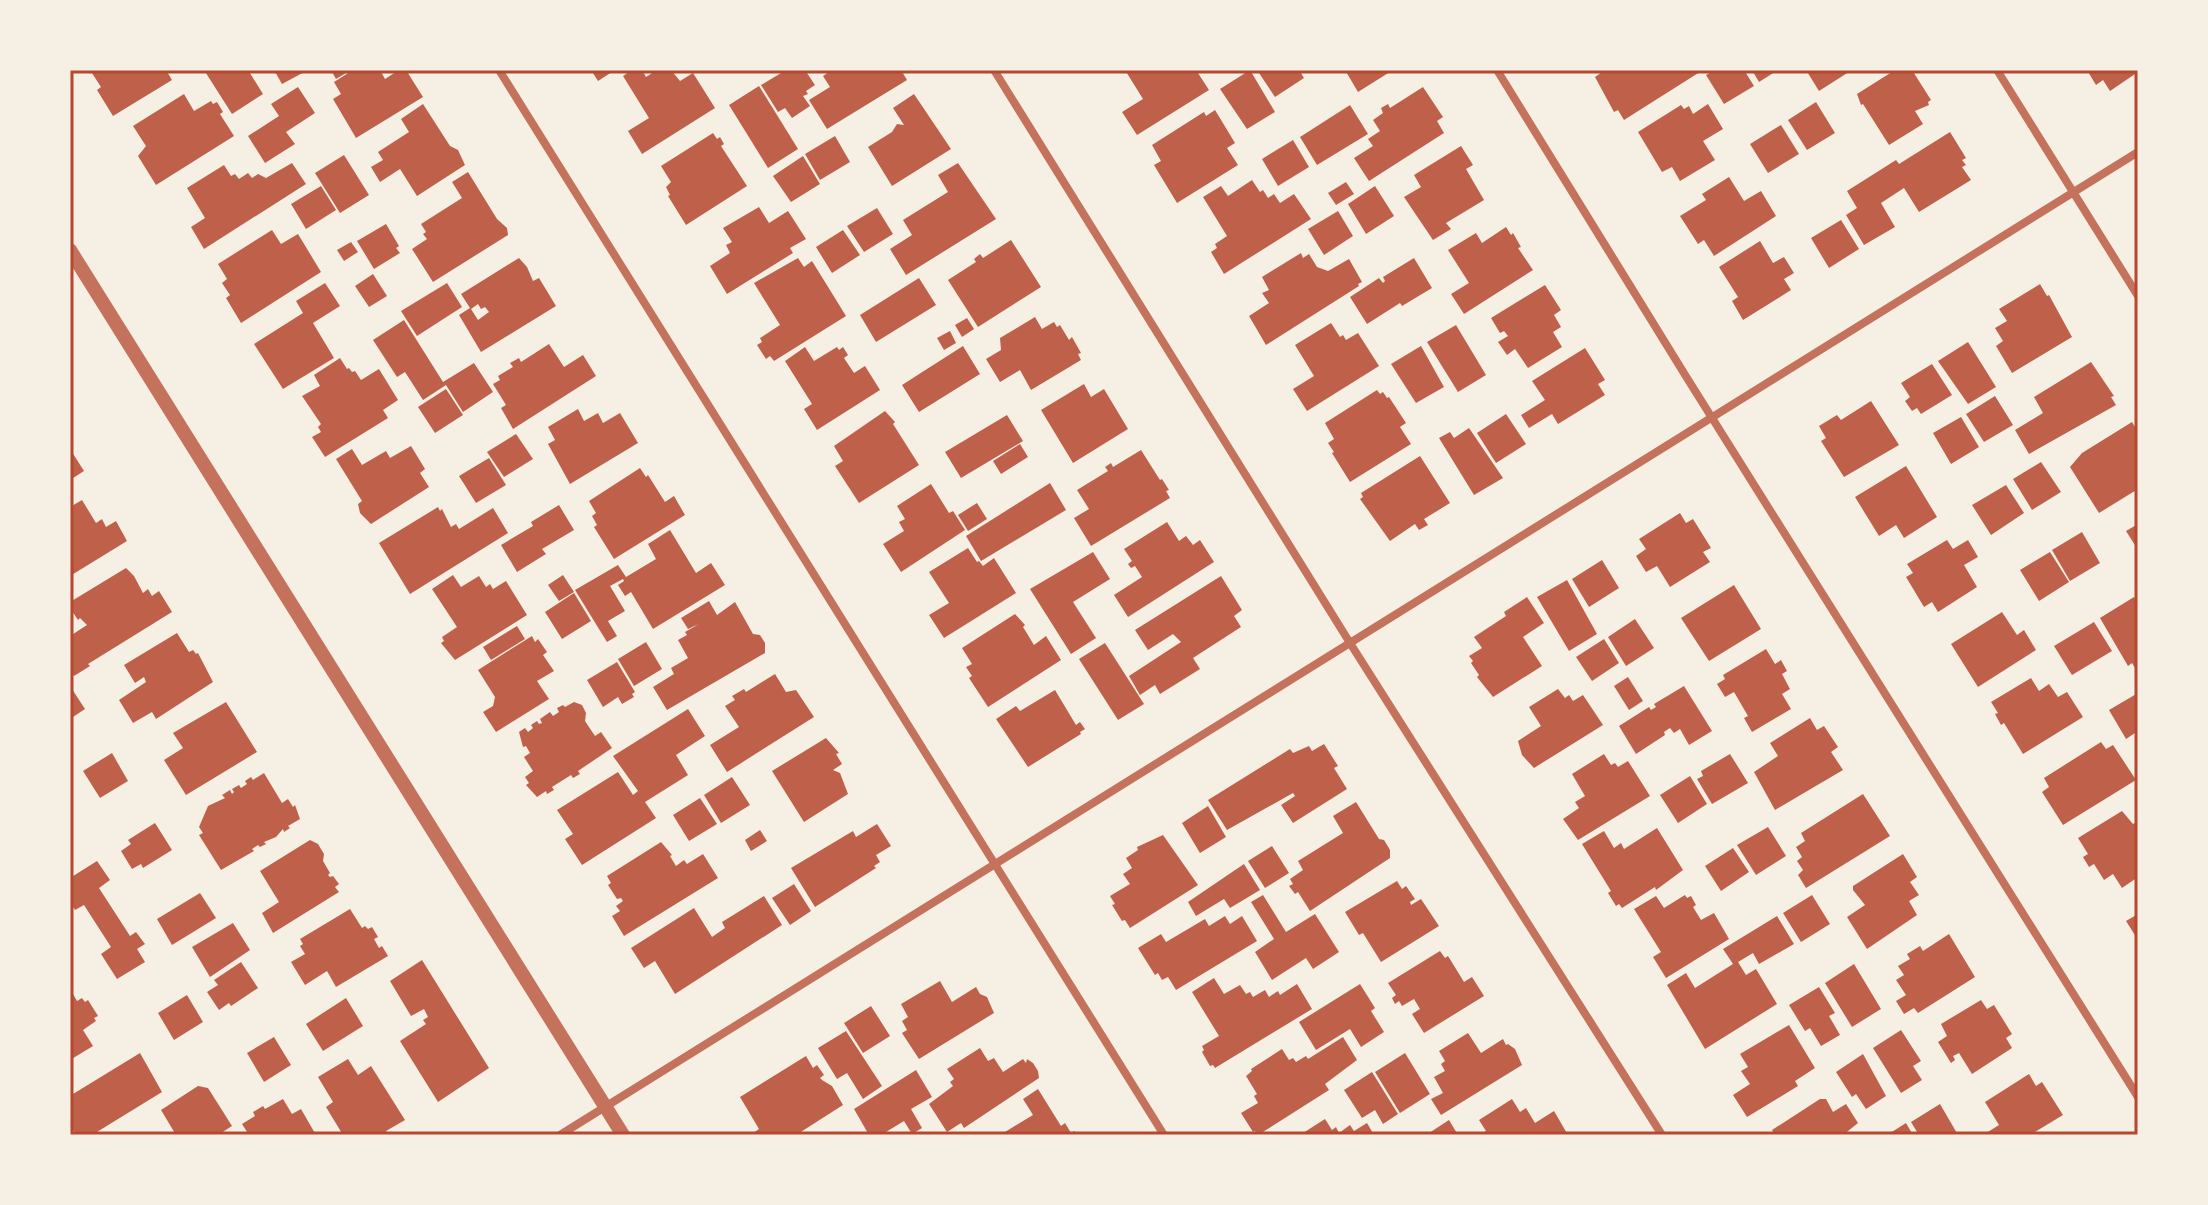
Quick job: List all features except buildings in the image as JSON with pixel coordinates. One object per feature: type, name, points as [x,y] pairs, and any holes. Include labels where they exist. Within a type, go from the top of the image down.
[{"type":"street","points":[[499,70],[1164,1135]]},
{"type":"street","points":[[994,70],[1350,643],[1662,1135]]},
{"type":"street","points":[[1497,70],[2138,1097]]},
{"type":"street","points":[[1997,70],[2138,296]]},
{"type":"street","points":[[560,1135],[2138,152]]},
{"type":"street","points":[[70,250],[623,1135]]}]
